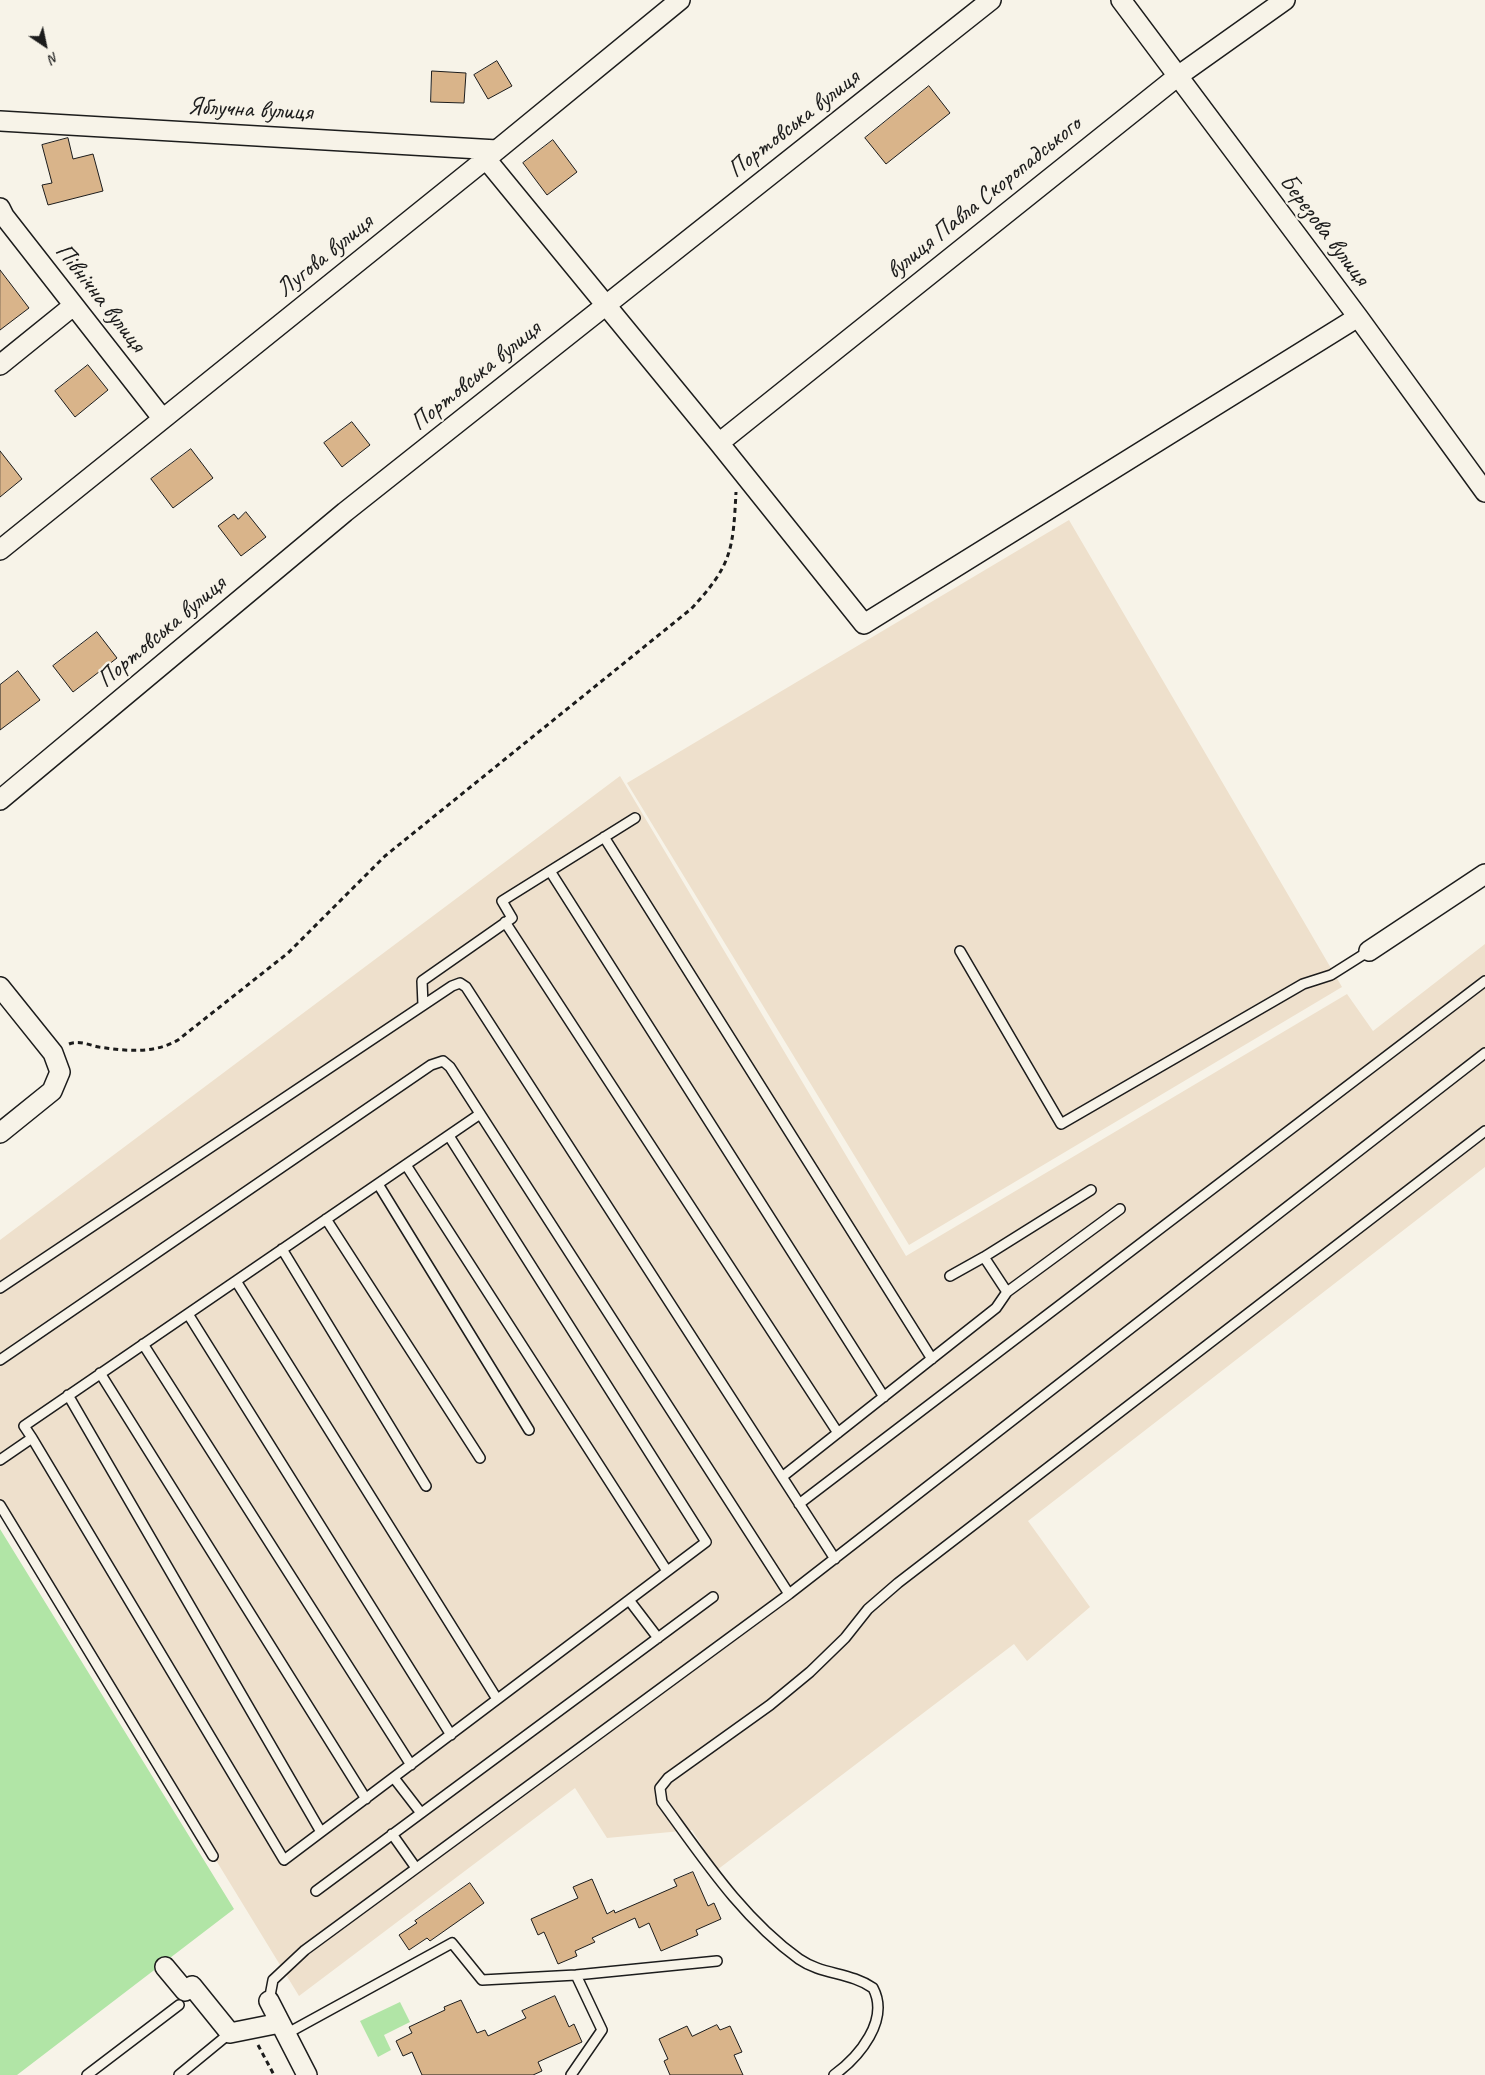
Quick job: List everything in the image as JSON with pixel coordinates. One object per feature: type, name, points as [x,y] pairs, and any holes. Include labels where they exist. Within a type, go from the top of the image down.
[{"type":"street","name":"Лугова вулиця","points":[[0,550],[491,155],[680,0]]},
{"type":"street","name":"Портовська вулиця","points":[[0,800],[344,512],[991,0]]},
{"type":"street","name":"Березова вулиця","points":[[1120,0],[1358,317],[1485,492]]},
{"type":"street","name":"вулиця Павла Скоропадського","points":[[718,443],[1178,76],[1285,0]]},
{"type":"street","name":"Яблучна вулиця","points":[[0,120],[491,155]]},
{"type":"street","points":[[491,155],[604,305],[864,624],[1358,317]]},
{"type":"street","name":"Північна вулиця","points":[[0,208],[4,216],[162,418]]},
{"type":"street","points":[[0,365],[74,306]]},
{"type":"street","points":[[1369,951],[1485,874]]},
{"type":"street","points":[[0,987],[53,1053],[60,1072],[52,1091],[0,1133]]},
{"type":"street","points":[[165,1967],[185,1991],[192,1986],[230,2034],[283,2028]]},
{"type":"street","points":[[269,2001],[307,2075]]},
{"type":"lane","points":[[423,1005],[422,981],[512,918],[502,901],[635,818]]},
{"type":"lane","points":[[604,837],[932,1359]]},
{"type":"lane","points":[[550,871],[884,1397]]},
{"type":"lane","points":[[505,922],[838,1433]]},
{"type":"lane","points":[[960,951],[1061,1124],[1302,984],[1331,975],[1369,951]]},
{"type":"lane","points":[[799,1504],[1485,981]]},
{"type":"lane","points":[[0,1288],[423,1005],[452,986],[460,983],[466,987],[835,1559]]},
{"type":"lane","points":[[269,2001],[273,1980],[304,1950],[789,1594],[1485,1053]]},
{"type":"lane","points":[[0,1360],[431,1065],[443,1061],[450,1067],[789,1594]]},
{"type":"lane","points":[[449,1136],[706,1542],[284,1860],[24,1426],[480,1114]]},
{"type":"lane","points":[[834,2075],[852,2062],[872,2032],[878,2003],[872,1988],[854,1977],[813,1967],[787,1949],[757,1922],[715,1874],[662,1802],[660,1788],[668,1778],[770,1705],[810,1672],[845,1638],[868,1609],[898,1583],[1485,1131]]},
{"type":"lane","points":[[406,1165],[667,1571]]},
{"type":"lane","points":[[378,1184],[529,1430]]},
{"type":"lane","points":[[950,1276],[1091,1190]]},
{"type":"lane","points":[[782,1477],[996,1308],[1007,1292],[1120,1209]]},
{"type":"lane","points":[[326,1219],[480,1458]]},
{"type":"lane","points":[[282,1249],[426,1486]]},
{"type":"lane","points":[[984,1257],[1007,1292]]},
{"type":"lane","points":[[236,1281],[497,1699]]},
{"type":"lane","points":[[188,1314],[451,1735]]},
{"type":"lane","points":[[143,1344],[411,1765]]},
{"type":"lane","points":[[100,1374],[366,1799]]},
{"type":"lane","points":[[68,1396],[321,1832]]},
{"type":"lane","points":[[0,1460],[32,1438]]},
{"type":"lane","points":[[0,1505],[213,1856]]},
{"type":"lane","points":[[316,1891],[713,1597]]},
{"type":"lane","points":[[629,1600],[658,1638]]},
{"type":"lane","points":[[394,1778],[421,1813]]},
{"type":"lane","points":[[392,1834],[416,1868]]},
{"type":"lane","points":[[283,2028],[452,1943],[482,1980],[576,1975],[717,1961]]},
{"type":"lane","points":[[570,2075],[602,2030],[576,1975]]},
{"type":"lane","points":[[87,2075],[179,2006]]},
{"type":"lane","points":[[179,2075],[230,2034]]},
{"type":"path","points":[[53,1053],[74,1042],[116,1050],[146,1050],[168,1046],[178,1040],[288,953],[385,856],[691,609],[712,588],[727,561],[733,539],[737,466]]},
{"type":"path","points":[[257,2041],[274,2075]]},
{"type":"shaded area","points":[[1069,520],[1342,987],[909,1245],[627,783]]},
{"type":"shaded area","points":[[620,776],[906,1256],[1347,994],[1373,1031],[1485,944],[1485,1167],[1028,1521],[1090,1607],[1027,1661],[1014,1644],[717,1870],[692,1830],[607,1838],[575,1788],[299,1996],[0,1507],[0,1240]]},
{"type":"green space","points":[[0,1529],[234,1909],[17,2075],[0,2075]]},
{"type":"green space","points":[[400,2002],[410,2022],[384,2035],[391,2050],[378,2057],[360,2021]]},
{"type":"building","points":[[497,61],[512,86],[488,99],[474,75]]},
{"type":"building","points":[[432,71],[466,73],[464,103],[431,102]]},
{"type":"building","points":[[929,86],[950,113],[886,164],[865,138]]},
{"type":"building","points":[[68,138],[73,159],[93,154],[103,191],[48,205],[42,185],[52,183],[42,145]]},
{"type":"building","points":[[553,140],[577,172],[547,195],[523,163]]},
{"type":"building","points":[[0,270],[29,308],[0,330]]},
{"type":"building","points":[[88,365],[108,390],[75,417],[55,391]]},
{"type":"building","points":[[352,422],[370,445],[342,467],[324,443]]},
{"type":"building","points":[[191,449],[213,478],[173,508],[151,479]]},
{"type":"building","points":[[0,451],[22,479],[0,497]]},
{"type":"building","points":[[246,512],[266,537],[241,556],[218,526],[234,514],[238,519]]},
{"type":"building","points":[[97,632],[117,658],[73,692],[53,666]]},
{"type":"building","points":[[18,671],[40,700],[0,730],[0,685]]},
{"type":"building","points":[[693,1872],[708,1906],[714,1903],[721,1919],[696,1930],[698,1935],[661,1951],[649,1923],[639,1928],[635,1918],[592,1938],[595,1942],[575,1951],[577,1956],[558,1964],[544,1932],[538,1935],[531,1919],[578,1898],[573,1887],[592,1879],[607,1914],[614,1910],[615,1913],[677,1886],[674,1880]]},
{"type":"building","points":[[470,1883],[484,1903],[430,1941],[427,1938],[409,1950],[399,1935],[417,1923],[415,1921]]},
{"type":"building","points":[[555,1996],[569,2027],[574,2024],[582,2042],[538,2062],[542,2071],[533,2075],[422,2075],[412,2052],[403,2056],[396,2041],[412,2033],[409,2027],[445,2010],[444,2007],[461,2000],[477,2033],[485,2030],[488,2036],[526,2018],[522,2011]]},
{"type":"building","points":[[717,2025],[720,2030],[730,2026],[742,2052],[734,2055],[743,2075],[670,2075],[664,2061],[668,2059],[659,2039],[687,2026],[692,2036]]}]
